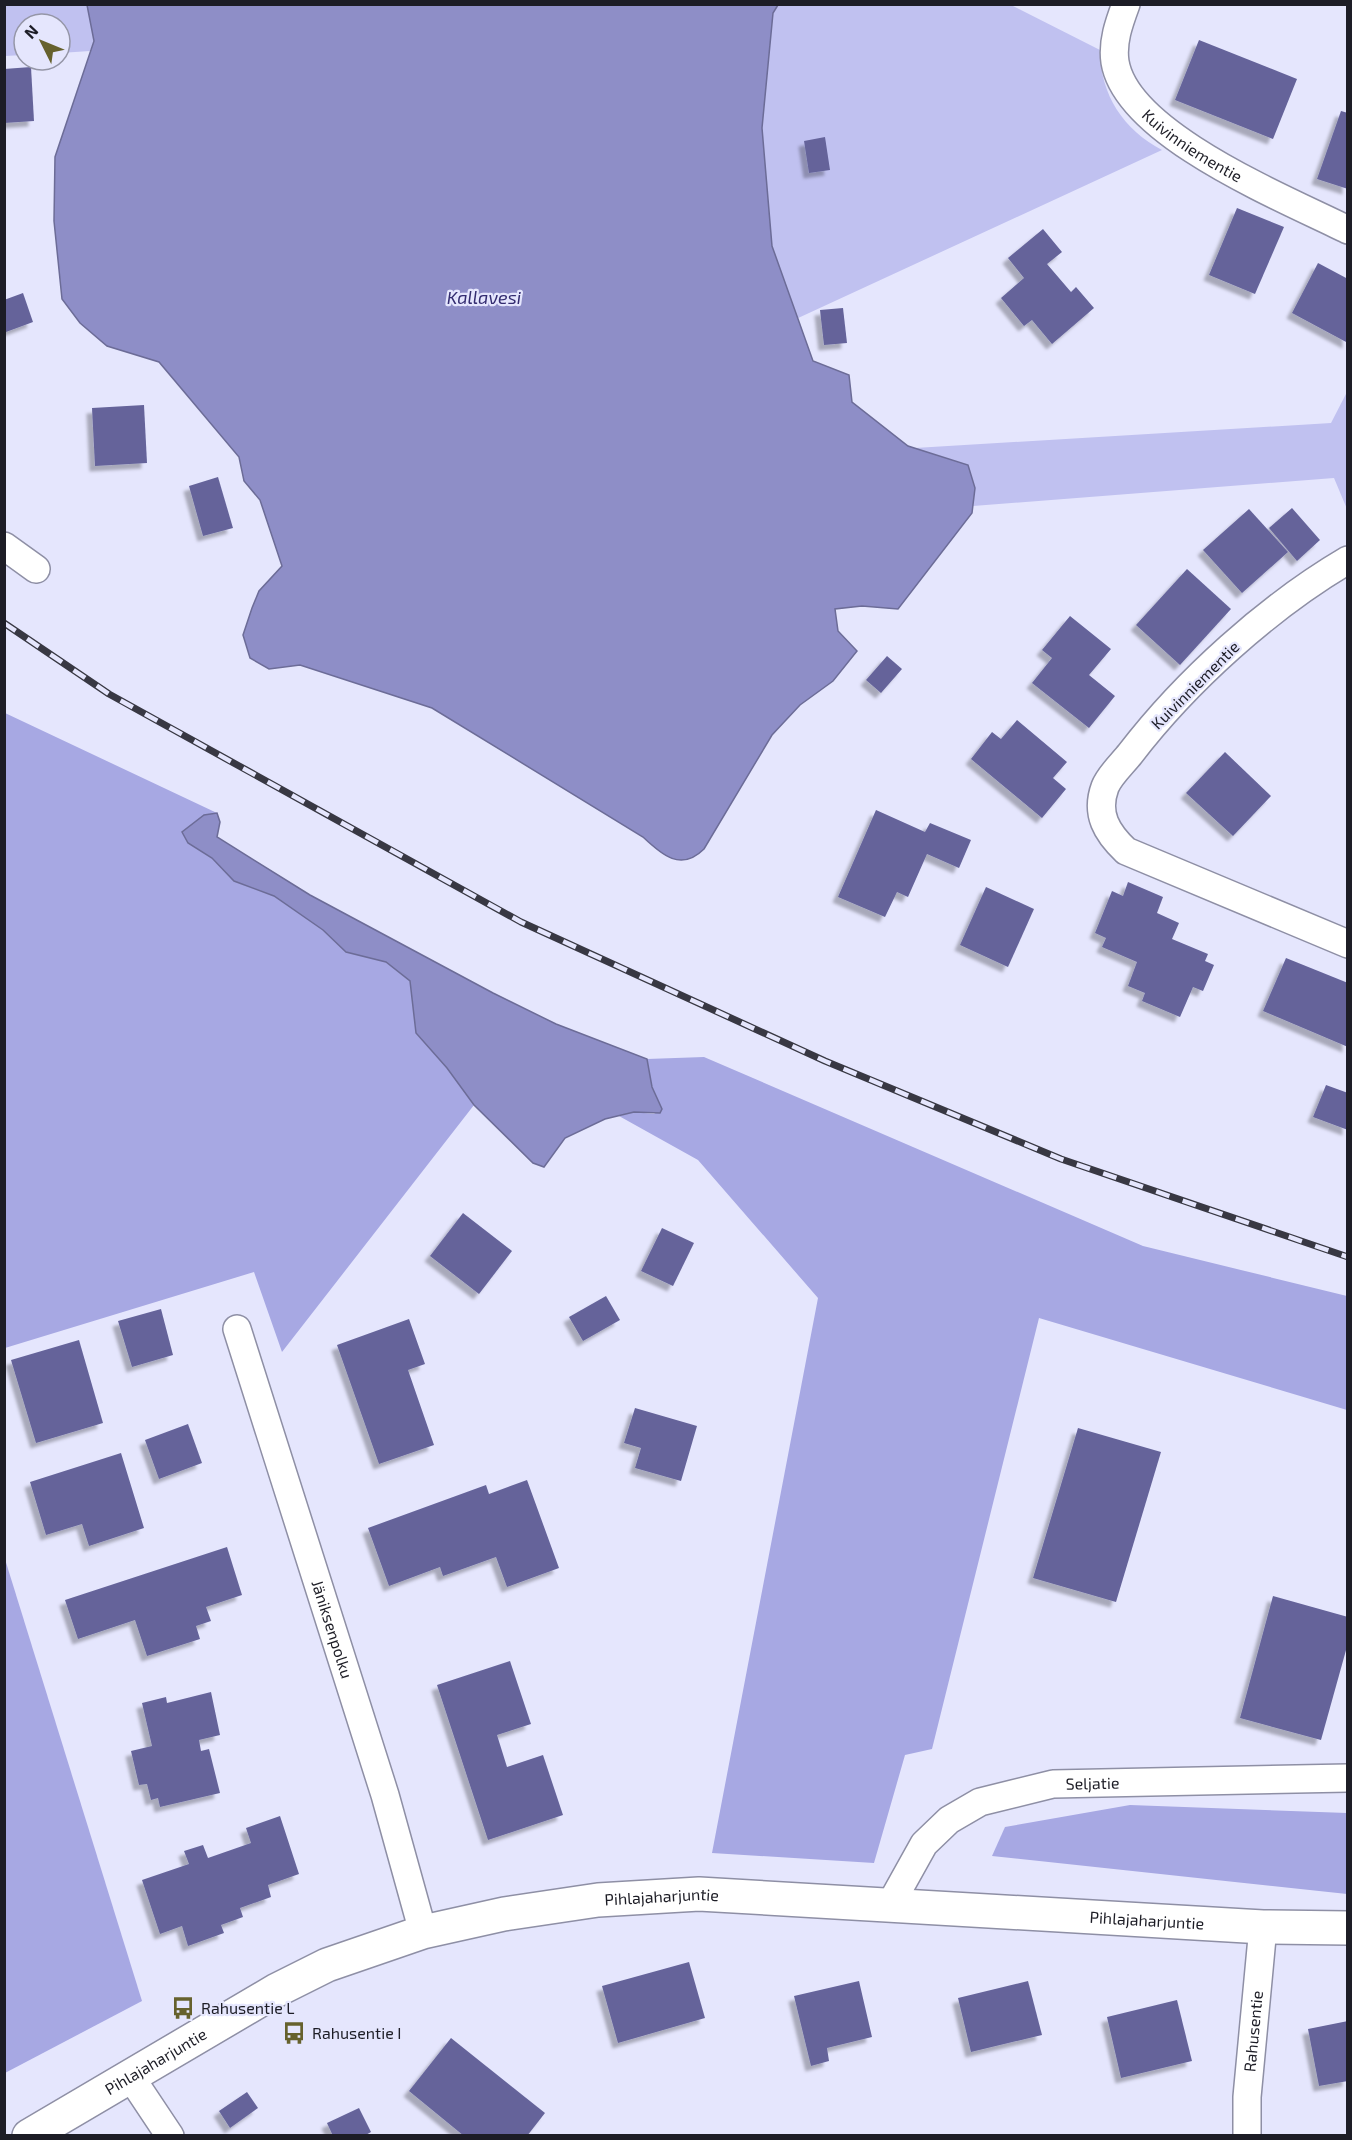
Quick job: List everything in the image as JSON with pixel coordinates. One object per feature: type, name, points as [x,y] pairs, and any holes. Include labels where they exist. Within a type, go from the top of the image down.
[{"type":"street","name":"Kuivinniementie","points":[[1126,4],[1116,30],[1115,62],[1127,93],[1164,129],[1209,161],[1347,230]]},
{"type":"street","points":[[4,546],[36,569]]},
{"type":"street","name":"Kuivinniementie","points":[[1347,560],[1253,627],[1159,716],[1105,786],[1101,813],[1110,836],[1126,851],[1347,944]]},
{"type":"street","name":"Jäniksenpolku","points":[[237,1329],[385,1795],[423,1932]]},
{"type":"street","name":"Seljatie","points":[[890,1905],[924,1844],[949,1820],[980,1802],[1053,1784],[1347,1778]]},
{"type":"street","name":"Pihlajaharjuntie","points":[[29,2136],[277,1990],[318,1969],[423,1932],[504,1914],[598,1900],[699,1894],[1263,1927],[1347,1928]]},
{"type":"street","name":"Rahusentie","points":[[1247,2136],[1247,2097],[1263,1927]]},
{"type":"street","points":[[130,2076],[170,2136]]},
{"type":"shaded area","points":[[778,4],[1011,5],[1100,50],[1104,82],[1117,109],[1136,132],[1162,150],[796,319],[772,246],[762,128],[773,13]]},
{"type":"shaded area","points":[[5,5],[87,5],[94,41],[90,51],[72,52],[72,12],[12,12],[12,56],[5,56]]},
{"type":"shaded area","points":[[1347,392],[1347,509],[1334,478],[973,506],[975,488],[968,465],[915,448],[1331,423]]},
{"type":"shaded area","points":[[5,713],[217,813],[204,815],[188,843],[212,858],[234,881],[274,896],[323,930],[346,952],[386,962],[410,981],[416,1033],[447,1068],[474,1105],[282,1352],[254,1272],[5,1348]]},
{"type":"shaded area","points":[[704,1057],[1143,1246],[1347,1296],[1347,1410],[1039,1318],[932,1749],[905,1755],[874,1863],[712,1853],[818,1298],[698,1160],[619,1116],[634,1112],[654,1114],[662,1109],[652,1087],[647,1059]]},
{"type":"shaded area","points":[[4,1556],[142,2001],[5,2073],[4,2072]]},
{"type":"shaded area","points":[[1130,1805],[1347,1813],[1347,1894],[992,1856],[1005,1827]]},
{"type":"water","name":"Kallavesi","points":[[87,5],[778,5],[773,13],[762,128],[772,246],[813,361],[849,375],[852,402],[908,446],[968,465],[975,488],[972,513],[898,609],[862,606],[835,609],[838,631],[857,651],[833,681],[800,705],[772,735],[704,849],[696,856],[680,860],[665,855],[643,837],[432,708],[300,665],[269,669],[250,658],[243,635],[252,608],[259,591],[282,566],[260,500],[244,481],[239,457],[159,362],[107,346],[80,323],[62,299],[54,221],[55,157],[94,41]]},
{"type":"water","points":[[217,813],[220,822],[217,837],[310,895],[493,993],[556,1024],[647,1059],[652,1087],[662,1109],[660,1113],[634,1112],[605,1119],[565,1138],[544,1167],[533,1163],[474,1105],[447,1068],[416,1033],[410,981],[386,962],[346,952],[323,930],[274,896],[234,881],[212,858],[188,843],[182,832],[204,815]]},
{"type":"building","points":[[1199,40],[1297,79],[1273,139],[1175,100]]},
{"type":"building","points":[[12,68],[12,72],[31,72],[34,121],[4,123],[4,69]]},
{"type":"building","points":[[1341,111],[1348,113],[1348,189],[1317,179]]},
{"type":"building","points":[[825,137],[830,170],[809,173],[804,141]]},
{"type":"building","points":[[1237,208],[1284,227],[1255,294],[1209,275]]},
{"type":"building","points":[[1043,229],[1062,252],[1047,264],[1071,292],[1076,287],[1094,308],[1052,344],[1032,320],[1024,326],[1001,298],[1024,278],[1008,258]]},
{"type":"building","points":[[1318,263],[1348,279],[1348,343],[1292,313]]},
{"type":"building","points":[[23,293],[33,322],[6,332],[4,300]]},
{"type":"building","points":[[843,308],[847,343],[824,345],[820,310]]},
{"type":"building","points":[[144,405],[147,463],[95,466],[92,408]]},
{"type":"building","points":[[218,477],[233,528],[203,536],[189,486]]},
{"type":"building","points":[[1292,508],[1320,540],[1297,561],[1269,528]]},
{"type":"building","points":[[1249,509],[1288,552],[1242,593],[1203,550]]},
{"type":"building","points":[[1187,569],[1231,609],[1180,665],[1136,625]]},
{"type":"building","points":[[1070,616],[1111,649],[1089,675],[1115,696],[1089,728],[1032,683],[1052,658],[1042,650]]},
{"type":"building","points":[[887,656],[902,669],[881,693],[866,680]]},
{"type":"building","points":[[1017,720],[1067,762],[1053,778],[1066,789],[1042,818],[971,759],[992,732],[1001,739]]},
{"type":"building","points":[[1225,752],[1271,796],[1233,836],[1186,793]]},
{"type":"building","points":[[876,810],[925,832],[930,823],[971,840],[959,868],[927,854],[908,897],[897,892],[885,917],[838,897]]},
{"type":"building","points":[[1128,882],[1163,897],[1157,913],[1179,923],[1172,939],[1208,954],[1205,961],[1214,965],[1203,991],[1193,987],[1180,1017],[1142,1001],[1145,993],[1128,986],[1137,962],[1102,947],[1106,938],[1095,933],[1112,891],[1123,896]]},
{"type":"building","points":[[986,887],[1034,909],[1008,967],[960,945]]},
{"type":"building","points":[[1286,958],[1348,983],[1348,1047],[1263,1011]]},
{"type":"building","points":[[1326,1085],[1348,1093],[1348,1130],[1313,1117]]},
{"type":"building","points":[[463,1213],[512,1251],[479,1294],[430,1256]]},
{"type":"building","points":[[662,1228],[694,1243],[673,1286],[641,1271]]},
{"type":"building","points":[[606,1296],[620,1320],[583,1341],[569,1317]]},
{"type":"building","points":[[161,1309],[173,1355],[132,1367],[118,1321]]},
{"type":"building","points":[[409,1319],[425,1364],[408,1370],[434,1445],[379,1464],[337,1345]]},
{"type":"building","points":[[79,1340],[103,1423],[36,1443],[11,1360]]},
{"type":"building","points":[[635,1408],[697,1426],[681,1481],[635,1468],[641,1448],[624,1443]]},
{"type":"building","points":[[188,1424],[202,1463],[159,1479],[145,1440]]},
{"type":"building","points":[[1078,1428],[1161,1452],[1116,1602],[1033,1578]]},
{"type":"building","points":[[121,1453],[144,1528],[89,1546],[82,1524],[46,1535],[30,1482]]},
{"type":"building","points":[[527,1480],[559,1568],[507,1587],[496,1557],[443,1576],[440,1567],[389,1586],[368,1528],[486,1485],[489,1494]]},
{"type":"building","points":[[227,1547],[242,1595],[206,1607],[211,1621],[196,1626],[200,1639],[147,1656],[135,1620],[78,1639],[65,1600]]},
{"type":"building","points":[[1273,1596],[1348,1617],[1348,1643],[1321,1740],[1240,1718]]},
{"type":"building","points":[[510,1661],[531,1724],[497,1735],[507,1767],[543,1755],[563,1815],[488,1840],[437,1685]]},
{"type":"building","points":[[211,1692],[220,1735],[199,1740],[201,1751],[209,1749],[220,1793],[160,1807],[158,1798],[151,1800],[147,1784],[139,1785],[131,1751],[152,1746],[142,1703],[166,1697],[167,1703]]},
{"type":"building","points":[[280,1816],[299,1874],[268,1885],[271,1897],[240,1908],[243,1917],[221,1925],[224,1933],[188,1946],[182,1926],[160,1934],[142,1880],[189,1864],[184,1851],[203,1845],[208,1858],[251,1843],[246,1828]]},
{"type":"building","points":[[689,1962],[705,2018],[618,2043],[602,1986]]},
{"type":"building","points":[[859,1981],[872,2037],[827,2048],[829,2061],[811,2066],[794,1996]]},
{"type":"building","points":[[1028,1981],[1042,2035],[971,2052],[958,1998]]},
{"type":"building","points":[[1177,2000],[1192,2061],[1121,2078],[1107,2017]]},
{"type":"building","points":[[1348,2021],[1348,2081],[1319,2086],[1308,2029]]},
{"type":"building","points":[[451,2038],[545,2113],[527,2136],[464,2136],[409,2091]]},
{"type":"building","points":[[247,2092],[258,2108],[230,2128],[219,2111]]},
{"type":"building","points":[[359,2108],[371,2132],[364,2136],[333,2136],[327,2123]]},
{"type":"railway","points":[[4,623],[109,694],[521,922],[825,1061],[1061,1159],[1348,1257]]},
{"type":"place","name":"Rahusentie L","points":[[183,2008]]},
{"type":"place","name":"Rahusentie I","points":[[294,2033]]}]
